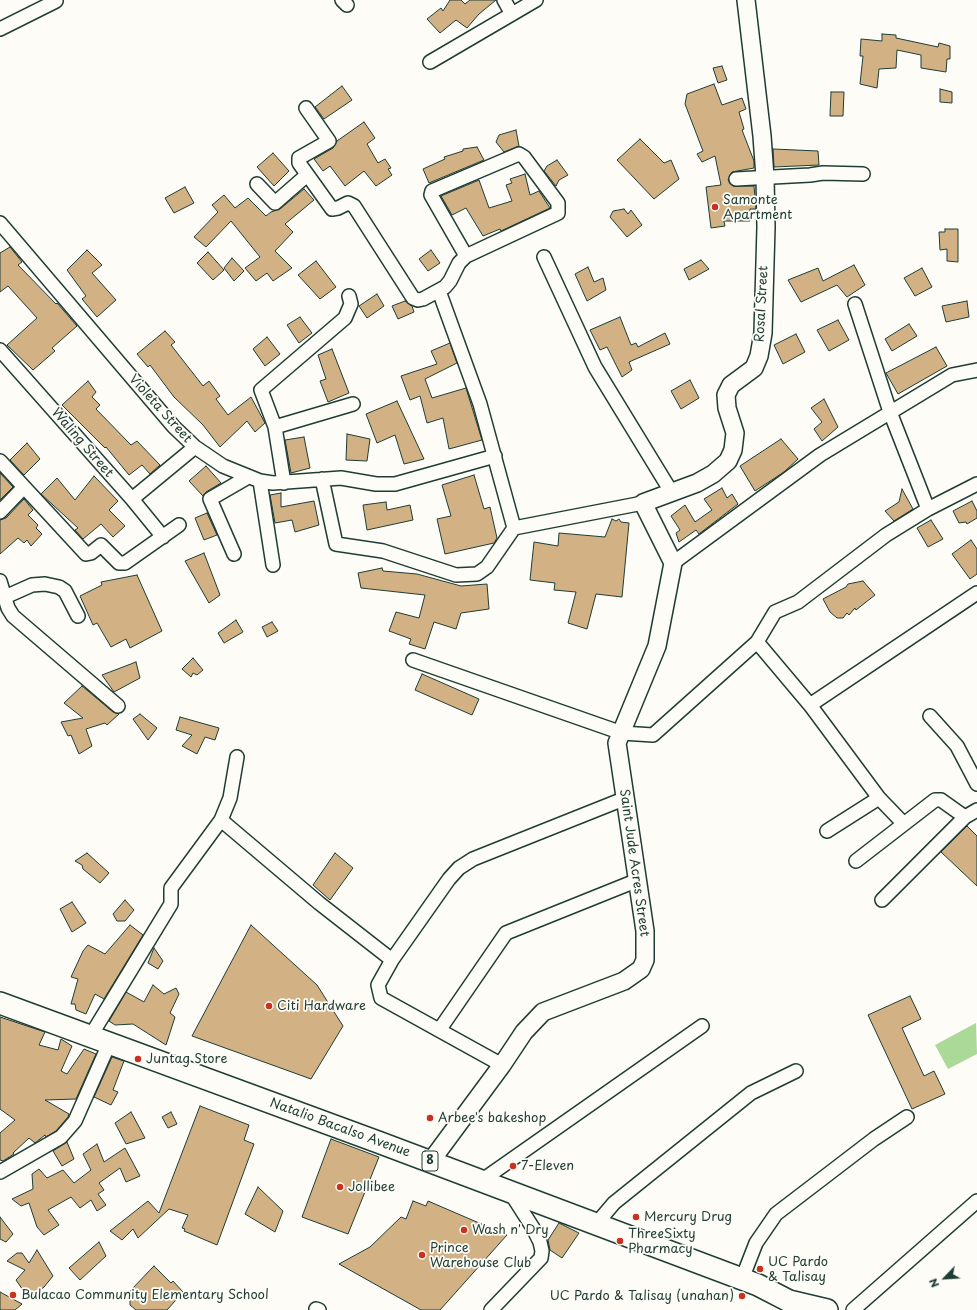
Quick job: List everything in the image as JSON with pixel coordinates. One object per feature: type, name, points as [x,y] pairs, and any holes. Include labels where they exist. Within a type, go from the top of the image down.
[{"type":"main road","name":"Natalio Bacalso Avenue","points":[[0,1003],[509,1192],[597,1223],[758,1285],[795,1306],[827,1310]]},
{"type":"street","points":[[504,0],[512,14]]},
{"type":"street","points":[[430,62],[536,0]]},
{"type":"street","name":"Rosal Street","points":[[514,528],[643,503],[672,493],[713,474],[728,461],[733,450],[735,434],[727,408],[726,395],[731,385],[754,368],[759,356],[763,333],[766,227],[765,177],[762,136],[746,0]]},
{"type":"street","points":[[0,29],[56,2]]},
{"type":"street","points":[[306,108],[329,141],[299,158],[299,163],[306,175],[332,209],[348,203],[354,206],[413,298],[423,299],[439,291],[450,281],[459,263],[466,256],[558,214],[558,203],[522,155],[519,154],[432,190],[431,195],[466,256]]},
{"type":"street","points":[[736,179],[810,176],[823,173],[863,174]]},
{"type":"street","points":[[257,184],[275,203],[306,175]]},
{"type":"street","name":"Violeta Street","points":[[0,223],[156,406],[195,446],[223,466],[254,479],[284,483],[341,478],[376,484],[395,484],[495,456]]},
{"type":"street","points":[[544,258],[595,367],[672,493]]},
{"type":"street","points":[[322,479],[336,544],[383,551],[456,575],[477,574],[487,566],[514,528],[480,404],[439,291]]},
{"type":"street","points":[[284,483],[275,427],[261,390],[345,318],[352,304],[349,296]]},
{"type":"street","points":[[855,304],[890,412],[928,509]]},
{"type":"street","name":"Waling Street","points":[[0,350],[132,499],[163,537]]},
{"type":"street","points":[[643,503],[673,563],[820,455],[952,375],[977,370]]},
{"type":"street","points":[[275,427],[353,404]]},
{"type":"street","points":[[132,499],[195,446]]},
{"type":"street","points":[[0,461],[23,488],[86,554],[91,554],[101,545],[119,564],[122,564],[179,525]]},
{"type":"street","points":[[234,554],[210,499],[254,479],[273,565]]},
{"type":"street","points":[[413,660],[622,733],[653,734],[758,642],[774,612],[798,602],[886,535],[928,509],[977,484]]},
{"type":"street","points":[[0,512],[23,488]]},
{"type":"street","name":"Saint Jude Acres Street","points":[[431,1162],[502,1065],[524,1032],[543,1012],[624,981],[641,969],[645,960],[645,931],[617,742],[657,646],[673,563]]},
{"type":"street","points":[[0,581],[13,616],[118,706]]},
{"type":"street","points":[[5,597],[32,585],[45,584],[58,587],[68,596],[78,616]]},
{"type":"street","points":[[810,705],[977,593]]},
{"type":"street","points":[[758,642],[810,705],[879,798],[904,824]]},
{"type":"street","points":[[930,716],[957,746],[977,784]]},
{"type":"street","points":[[0,1172],[61,1137],[75,1122],[100,1041],[171,904],[171,888],[221,820],[230,798],[237,757]]},
{"type":"street","points":[[502,1065],[440,1029],[381,998],[378,985],[392,960],[449,879],[459,868],[473,859],[626,798]]},
{"type":"street","points":[[827,831],[879,798]]},
{"type":"street","points":[[856,861],[938,800],[965,817]]},
{"type":"street","points":[[882,900],[965,817],[977,810]]},
{"type":"street","points":[[221,820],[319,903],[392,960]]},
{"type":"street","points":[[440,1029],[506,933],[638,880]]},
{"type":"street","points":[[481,1181],[702,1026]]},
{"type":"street","points":[[597,1223],[619,1199],[751,1093],[796,1071]]},
{"type":"street","points":[[742,1279],[756,1243],[776,1214],[874,1139],[907,1117]]},
{"type":"street","points":[[491,1310],[540,1258],[542,1251],[540,1242],[533,1228],[509,1192]]},
{"type":"street","points":[[853,1310],[977,1201]]},
{"type":"green space","points":[[976,1023],[977,1054],[948,1069],[935,1045]]},
{"type":"building","points":[[450,0],[461,0],[465,4],[470,0],[496,0],[479,14],[467,28],[456,20],[440,33],[427,19],[441,8],[443,11]]},
{"type":"building","points":[[882,34],[896,35],[896,38],[938,47],[939,43],[950,46],[950,59],[947,59],[946,72],[921,68],[921,55],[897,50],[896,68],[879,69],[877,88],[860,84],[863,56],[860,56],[861,39],[882,41]]},
{"type":"building","points":[[722,66],[727,80],[718,83],[713,68]]},
{"type":"building","points":[[714,84],[722,105],[742,98],[746,109],[739,112],[744,129],[742,130],[754,161],[754,168],[732,172],[728,180],[733,186],[754,186],[756,209],[750,209],[750,221],[724,221],[725,226],[711,228],[706,187],[721,185],[715,156],[702,162],[697,154],[703,151],[685,104],[687,94]]},
{"type":"building","points":[[342,86],[352,100],[324,119],[315,107]]},
{"type":"building","points":[[940,89],[952,92],[952,103],[940,102]]},
{"type":"building","points":[[831,92],[844,92],[843,116],[830,116]]},
{"type":"building","points":[[364,122],[375,138],[367,144],[378,163],[385,159],[391,168],[388,169],[392,175],[376,186],[364,171],[345,186],[330,166],[323,171],[314,159],[333,148],[337,141]]},
{"type":"building","points":[[516,130],[519,146],[504,152],[496,142],[499,135]]},
{"type":"building","points":[[640,139],[664,163],[671,160],[679,179],[654,199],[617,160]]},
{"type":"building","points":[[477,147],[484,160],[429,183],[423,169],[445,159],[444,157],[463,151],[463,149]]},
{"type":"building","points":[[773,149],[818,151],[819,165],[774,167]]},
{"type":"building","points":[[273,153],[289,171],[274,186],[257,167]]},
{"type":"building","points":[[557,160],[568,175],[559,180],[556,186],[544,171],[547,166]]},
{"type":"building","points":[[525,174],[530,195],[539,191],[550,208],[501,231],[500,229],[483,236],[466,208],[452,215],[441,196],[479,180],[489,208],[512,201],[506,185],[512,183],[510,179]]},
{"type":"building","points":[[185,187],[194,203],[174,213],[165,198]]},
{"type":"building","points":[[304,189],[314,200],[285,224],[293,232],[275,251],[292,268],[273,281],[267,273],[256,281],[245,268],[260,257],[231,221],[206,247],[194,237],[218,212],[212,205],[224,195],[235,208],[248,198],[266,216],[271,212],[280,209]]},
{"type":"building","points":[[624,209],[628,214],[631,210],[642,225],[627,237],[610,217],[613,211]]},
{"type":"building","points":[[945,229],[958,229],[958,262],[947,261],[947,249],[940,250],[939,232],[945,232]]},
{"type":"building","points":[[10,247],[22,262],[18,265],[56,304],[57,303],[77,326],[52,348],[55,351],[33,370],[7,345],[37,318],[8,286],[0,292],[0,253]]},
{"type":"building","points":[[87,250],[102,265],[92,273],[116,300],[97,317],[82,299],[86,296],[67,270]]},
{"type":"building","points":[[431,250],[440,263],[428,271],[419,259]]},
{"type":"building","points":[[208,252],[224,270],[213,280],[197,263]]},
{"type":"building","points":[[232,258],[244,271],[234,281],[224,268]]},
{"type":"building","points":[[701,260],[709,269],[689,280],[684,269]]},
{"type":"building","points":[[316,261],[336,287],[320,299],[298,275]]},
{"type":"building","points":[[854,265],[865,285],[847,297],[837,285],[801,302],[788,280],[818,268],[823,281]]},
{"type":"building","points":[[588,267],[594,282],[603,278],[606,290],[587,301],[575,274]]},
{"type":"building","points":[[922,268],[932,287],[915,296],[904,278]]},
{"type":"building","points":[[377,294],[384,306],[367,318],[359,306]]},
{"type":"building","points":[[405,301],[412,306],[414,312],[398,319],[392,306]]},
{"type":"building","points":[[967,301],[969,317],[946,322],[942,306]]},
{"type":"building","points":[[300,317],[312,333],[299,343],[287,325]]},
{"type":"building","points":[[620,317],[631,345],[636,343],[638,347],[665,333],[670,344],[629,362],[632,370],[622,377],[607,347],[600,350],[590,330]]},
{"type":"building","points":[[838,320],[849,340],[829,351],[817,330]]},
{"type":"building","points":[[909,324],[917,336],[892,351],[885,339]]},
{"type":"building","points":[[165,331],[175,342],[171,345],[203,386],[209,381],[220,396],[216,399],[228,415],[251,397],[265,423],[255,432],[247,421],[220,447],[203,425],[174,397],[150,365],[148,367],[137,354]]},
{"type":"building","points":[[796,334],[805,352],[783,364],[774,345]]},
{"type":"building","points":[[267,337],[280,354],[265,366],[253,349]]},
{"type":"building","points":[[450,343],[457,363],[425,379],[432,398],[466,388],[482,440],[449,449],[443,418],[427,423],[420,396],[410,400],[401,376],[437,364],[431,351]]},
{"type":"building","points":[[936,347],[947,366],[898,394],[886,373]]},
{"type":"building","points":[[332,349],[349,393],[328,402],[320,381],[326,379],[318,355]]},
{"type":"building","points":[[690,380],[699,398],[681,409],[671,391]]},
{"type":"building","points":[[88,381],[96,392],[92,397],[100,405],[96,409],[131,445],[137,441],[160,465],[150,474],[142,465],[129,475],[106,447],[105,448],[62,405]]},
{"type":"building","points":[[824,399],[838,427],[822,441],[814,429],[822,422],[811,408]]},
{"type":"building","points":[[397,401],[424,459],[404,464],[395,435],[377,443],[366,414]]},
{"type":"building","points":[[347,434],[370,439],[367,461],[346,460]]},
{"type":"building","points":[[304,437],[310,468],[291,473],[285,440]]},
{"type":"building","points":[[781,439],[798,459],[784,472],[755,491],[740,466]]},
{"type":"building","points":[[27,443],[40,459],[24,475],[10,460]]},
{"type":"building","points":[[206,466],[221,483],[206,492],[203,496],[189,481]]},
{"type":"building","points":[[0,473],[13,487],[0,500]]},
{"type":"building","points":[[474,475],[484,509],[490,507],[497,538],[494,543],[445,554],[437,519],[451,516],[442,485]]},
{"type":"building","points":[[94,476],[118,501],[109,510],[125,526],[113,537],[101,524],[83,539],[75,530],[78,528],[41,494],[57,478],[75,500]]},
{"type":"building","points":[[722,488],[727,498],[732,494],[738,504],[699,534],[696,530],[679,542],[676,533],[680,530],[671,516],[685,505],[695,522],[712,510],[704,499]]},
{"type":"building","points":[[902,489],[913,509],[894,521],[885,511],[899,502]]},
{"type":"building","points":[[281,493],[281,507],[314,501],[319,525],[295,532],[292,520],[275,523],[270,495]]},
{"type":"building","points":[[24,499],[33,510],[28,515],[38,525],[36,528],[42,534],[31,546],[27,540],[24,543],[18,538],[0,554],[0,520],[6,518]]},
{"type":"building","points":[[972,501],[977,511],[977,518],[967,524],[966,522],[959,523],[953,511]]},
{"type":"building","points":[[386,502],[387,510],[410,505],[413,520],[367,530],[363,505]]},
{"type":"building","points":[[207,513],[217,535],[204,540],[195,518]]},
{"type":"building","points":[[612,519],[616,521],[619,519],[621,522],[629,523],[622,597],[596,594],[587,629],[568,623],[576,592],[554,590],[555,583],[530,580],[534,542],[558,546],[559,533],[605,537]]},
{"type":"building","points":[[931,520],[943,539],[928,547],[917,528]]},
{"type":"building","points":[[971,540],[977,549],[977,574],[970,579],[952,554]]},
{"type":"building","points":[[204,553],[220,595],[209,603],[185,561]]},
{"type":"building","points":[[382,568],[383,571],[417,574],[461,586],[487,584],[489,609],[461,613],[456,629],[434,622],[425,649],[409,644],[411,639],[389,631],[396,612],[419,618],[425,595],[361,588],[358,573]]},
{"type":"building","points":[[137,575],[162,631],[130,648],[126,639],[111,647],[97,623],[93,625],[80,596],[102,585],[101,582]]},
{"type":"building","points":[[863,581],[875,595],[856,610],[855,608],[849,615],[847,613],[843,618],[837,618],[830,612],[823,599],[846,587],[848,584]]},
{"type":"building","points":[[236,620],[243,632],[224,643],[218,633]]},
{"type":"building","points":[[272,622],[278,631],[267,637],[262,627]]},
{"type":"building","points":[[193,658],[203,670],[197,675],[193,673],[191,677],[182,669]]},
{"type":"building","points":[[136,662],[140,678],[114,692],[102,675]]},
{"type":"building","points":[[422,674],[479,699],[472,715],[415,690]]},
{"type":"building","points":[[82,686],[113,712],[119,714],[107,725],[105,723],[86,729],[92,746],[79,754],[71,735],[68,736],[61,722],[83,718],[64,703]]},
{"type":"building","points":[[140,714],[157,728],[148,740],[133,719]]},
{"type":"building","points":[[180,717],[219,728],[215,740],[205,737],[197,754],[182,746],[192,735],[176,730]]},
{"type":"building","points":[[967,826],[977,836],[977,886],[941,852]]},
{"type":"building","points":[[87,853],[109,873],[100,883],[83,869],[82,865],[75,861]]},
{"type":"building","points":[[335,853],[353,868],[330,900],[313,885]]},
{"type":"building","points":[[125,900],[134,910],[125,921],[117,921],[113,914]]},
{"type":"building","points":[[72,902],[86,923],[72,932],[60,909]]},
{"type":"building","points":[[130,925],[143,935],[104,999],[95,994],[86,1014],[76,1010],[75,1004],[71,1004],[78,979],[71,977],[83,951],[88,945],[105,954]]},
{"type":"building","name":"Citi Hardware","points":[[251,925],[317,985],[343,1026],[311,1079],[192,1036]]},
{"type":"building","points":[[154,948],[163,961],[158,969],[148,963]]},
{"type":"building","points":[[153,985],[164,994],[176,988],[179,994],[170,1013],[175,1017],[166,1045],[133,1024],[115,1025],[109,1021],[126,992],[144,1002]]},
{"type":"building","points":[[910,996],[921,1019],[902,1028],[924,1076],[934,1071],[945,1094],[912,1109],[868,1015]]},
{"type":"building","points":[[0,1017],[45,1032],[39,1045],[58,1050],[61,1039],[72,1046],[61,1071],[67,1074],[84,1049],[96,1054],[76,1099],[45,1100],[69,1114],[56,1131],[46,1137],[45,1135],[35,1143],[29,1138],[13,1153],[14,1154],[3,1161],[0,1160],[0,1133],[15,1120],[0,1109]]},
{"type":"building","points":[[112,1057],[124,1061],[113,1090],[118,1092],[111,1105],[94,1097]]},
{"type":"building","points":[[200,1106],[249,1125],[244,1140],[254,1144],[217,1245],[184,1231],[185,1229],[182,1228],[188,1215],[169,1209],[138,1238],[133,1229],[122,1240],[110,1231],[148,1201],[159,1213]]},
{"type":"building","points":[[131,1112],[145,1138],[126,1144],[115,1123]]},
{"type":"building","points":[[171,1112],[177,1124],[168,1128],[162,1117]]},
{"type":"building","name":"Jollibee","points":[[331,1139],[379,1157],[348,1234],[302,1217]]},
{"type":"building","points":[[67,1142],[74,1159],[62,1166],[53,1151]]},
{"type":"building","points":[[97,1144],[104,1162],[125,1148],[140,1176],[126,1182],[120,1168],[99,1183],[104,1190],[98,1194],[106,1205],[97,1211],[91,1200],[80,1208],[71,1197],[48,1210],[59,1225],[44,1235],[37,1227],[29,1203],[21,1206],[12,1199],[33,1189],[32,1174],[39,1169],[47,1178],[63,1170],[74,1183],[91,1170],[83,1154]]},
{"type":"building","points":[[258,1187],[283,1211],[275,1232],[245,1214]]},
{"type":"building","name":"Prince Warehouse Club","points":[[413,1201],[426,1206],[428,1201],[507,1235],[440,1310],[421,1310],[339,1264],[370,1247],[401,1217],[406,1219]]},
{"type":"building","points":[[0,1217],[13,1234],[6,1242],[0,1239]]},
{"type":"building","points":[[559,1223],[579,1233],[562,1258],[550,1250],[548,1240]]},
{"type":"building","points":[[99,1242],[106,1256],[80,1280],[69,1268]]},
{"type":"building","points":[[37,1250],[53,1276],[44,1287],[29,1299],[16,1280],[25,1270],[7,1261],[17,1253],[22,1253],[29,1263]]},
{"type":"building","points":[[154,1266],[171,1283],[173,1281],[183,1292],[167,1310],[136,1310],[130,1305],[130,1291]]},
{"type":"building","points":[[0,1292],[22,1304],[15,1310],[0,1310]]},
{"type":"place","name":"Samonte Apartment","points":[[715,207]]},
{"type":"place","name":"Citi Hardware","points":[[269,1006]]},
{"type":"place","name":"Juntag Store","points":[[138,1059]]},
{"type":"place","name":"Arbee's bakeshop","points":[[430,1118]]},
{"type":"place","name":"7-Eleven","points":[[513,1166]]},
{"type":"place","name":"Jollibee","points":[[340,1187]]},
{"type":"place","name":"Mercury Drug","points":[[636,1217]]},
{"type":"place","name":"Wash n' Dry","points":[[464,1230]]},
{"type":"place","name":"ThreeSixty Pharmacy","points":[[620,1241]]},
{"type":"place","name":"Prince Warehouse Club","points":[[422,1255]]},
{"type":"place","name":"UC Pardo & Talisay","points":[[760,1269]]},
{"type":"place","name":"Bulacao Community Elementary School","points":[[13,1295]]},
{"type":"place","name":"UC Pardo & Talisay (unahan)","points":[[742,1296]]}]
